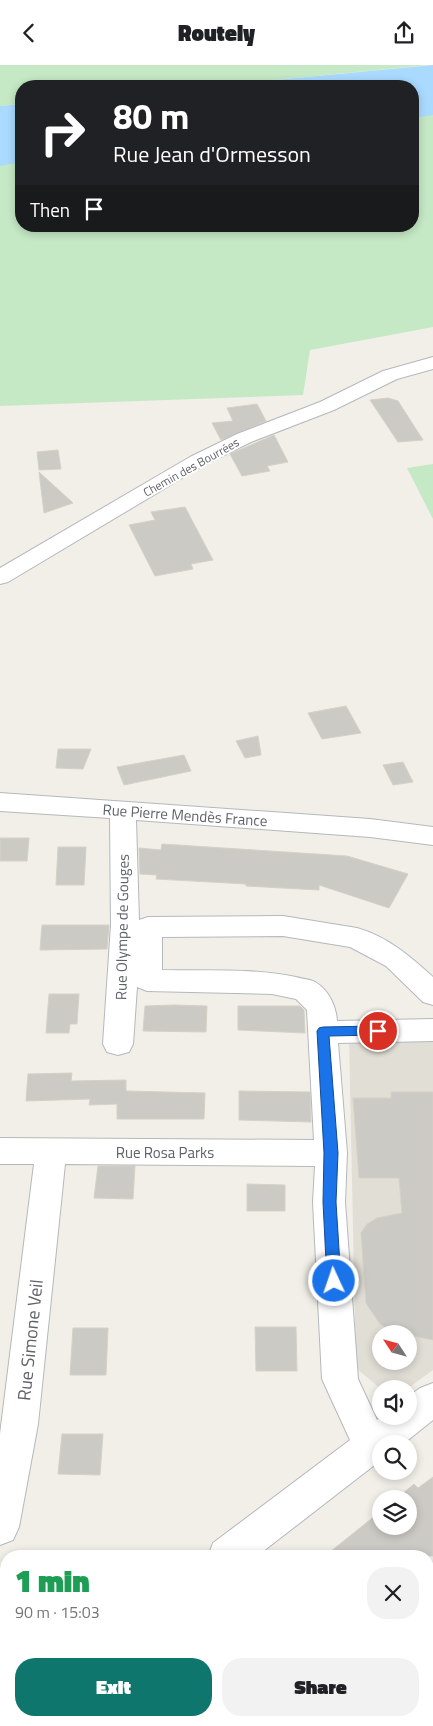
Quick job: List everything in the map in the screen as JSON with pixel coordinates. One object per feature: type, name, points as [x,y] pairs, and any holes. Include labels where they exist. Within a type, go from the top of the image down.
[{"type":"street","name":"Chemin des Bourrées","points":[[0,577],[197,461],[244,437],[327,406],[390,375],[433,363]]},
{"type":"street","name":"Rue Pierre Mendès France","points":[[0,802],[370,827],[433,836]]},
{"type":"street","name":"Rue Olympe de Gouges","points":[[118,1044],[125,925],[123,810]]},
{"type":"street","name":"Rue Pierre Mendès France","points":[[370,827],[433,848]]},
{"type":"street","name":"Rue Olympe de Gouges","points":[[323,1031],[320,1007],[305,990],[272,983],[147,980],[148,927],[282,927],[357,938],[396,959],[433,994]]},
{"type":"street","points":[[235,1550],[372,1444],[359,1422],[340,1379],[329,1202],[331,1153],[323,1031],[433,1030]]},
{"type":"street","name":"Rue Rosa Parks","points":[[0,1151],[331,1153]]},
{"type":"street","name":"Rue Simone Veil","points":[[0,1527],[20,1424],[51,1151]]},
{"type":"street","points":[[384,1435],[433,1399]]},
{"type":"shaded area","points":[[349,1038],[433,1039],[433,1370],[417,1382],[417,1380],[372,1381],[356,1368]]},
{"type":"green space","points":[[0,65],[428,65],[274,80],[15,80],[15,105],[0,106]]},
{"type":"green space","points":[[433,113],[433,327],[310,350],[303,395],[0,406],[0,163],[15,162],[15,232],[419,232],[419,114]]},
{"type":"green space","points":[[433,464],[433,519],[407,468]]},
{"type":"water","points":[[433,65],[433,115],[419,117],[419,80],[276,80]]},
{"type":"water","points":[[15,105],[15,163],[0,166],[0,106]]},
{"type":"building","points":[[388,398],[398,401],[423,440],[398,442],[370,400]]},
{"type":"building","points":[[257,404],[266,421],[221,440],[212,423],[233,421],[227,408]]},
{"type":"building","points":[[274,435],[288,462],[267,466],[270,471],[242,476],[230,454]]},
{"type":"building","points":[[58,450],[61,469],[39,470],[37,452]]},
{"type":"building","points":[[39,472],[73,503],[44,513]]},
{"type":"building","points":[[185,507],[213,560],[191,564],[193,569],[155,576],[129,525],[155,520],[151,512]]},
{"type":"building","points":[[346,706],[361,733],[322,739],[308,713]]},
{"type":"building","points":[[258,736],[261,755],[245,758],[236,741]]},
{"type":"building","points":[[58,749],[91,749],[83,769],[56,768]]},
{"type":"building","points":[[184,755],[191,771],[124,785],[117,767]]},
{"type":"building","points":[[403,762],[413,782],[393,785],[383,765]]},
{"type":"building","points":[[0,838],[29,838],[27,861],[0,861]]},
{"type":"building","points":[[162,844],[347,856],[408,874],[389,908],[319,885],[319,890],[246,886],[246,884],[156,879],[157,875],[140,874],[139,848],[161,850]]},
{"type":"building","points":[[58,847],[86,847],[84,885],[56,885]]},
{"type":"building","points":[[42,925],[109,925],[107,949],[40,950]]},
{"type":"building","points":[[49,994],[79,994],[77,1024],[70,1024],[69,1033],[46,1033]]},
{"type":"building","points":[[145,1006],[207,1006],[206,1032],[143,1031]]},
{"type":"building","points":[[238,1006],[300,1006],[304,1010],[305,1033],[238,1030]]},
{"type":"building","points":[[72,1073],[71,1081],[126,1080],[126,1091],[205,1093],[204,1119],[117,1119],[117,1104],[89,1105],[90,1099],[26,1101],[28,1074]]},
{"type":"building","points":[[239,1091],[310,1092],[311,1122],[239,1120]]},
{"type":"building","points":[[391,1092],[433,1092],[433,1340],[418,1337],[418,1325],[382,1325],[366,1303],[361,1233],[367,1224],[377,1218],[402,1213],[399,1178],[359,1178],[353,1098],[391,1098]]},
{"type":"building","points":[[98,1166],[135,1166],[133,1199],[94,1198]]},
{"type":"building","points":[[247,1184],[285,1185],[285,1211],[247,1211]]},
{"type":"building","points":[[255,1327],[296,1327],[297,1371],[256,1371]]},
{"type":"building","points":[[73,1328],[108,1328],[106,1375],[70,1375]]},
{"type":"building","points":[[62,1434],[103,1434],[100,1475],[58,1474]]},
{"type":"building","points":[[433,1477],[433,1550],[332,1550],[372,1518],[372,1535],[417,1535],[417,1490],[407,1490],[414,1484],[418,1488]]},
{"type":"route","points":[[334,1281],[329,1202],[331,1153],[323,1031],[378,1031]]}]
